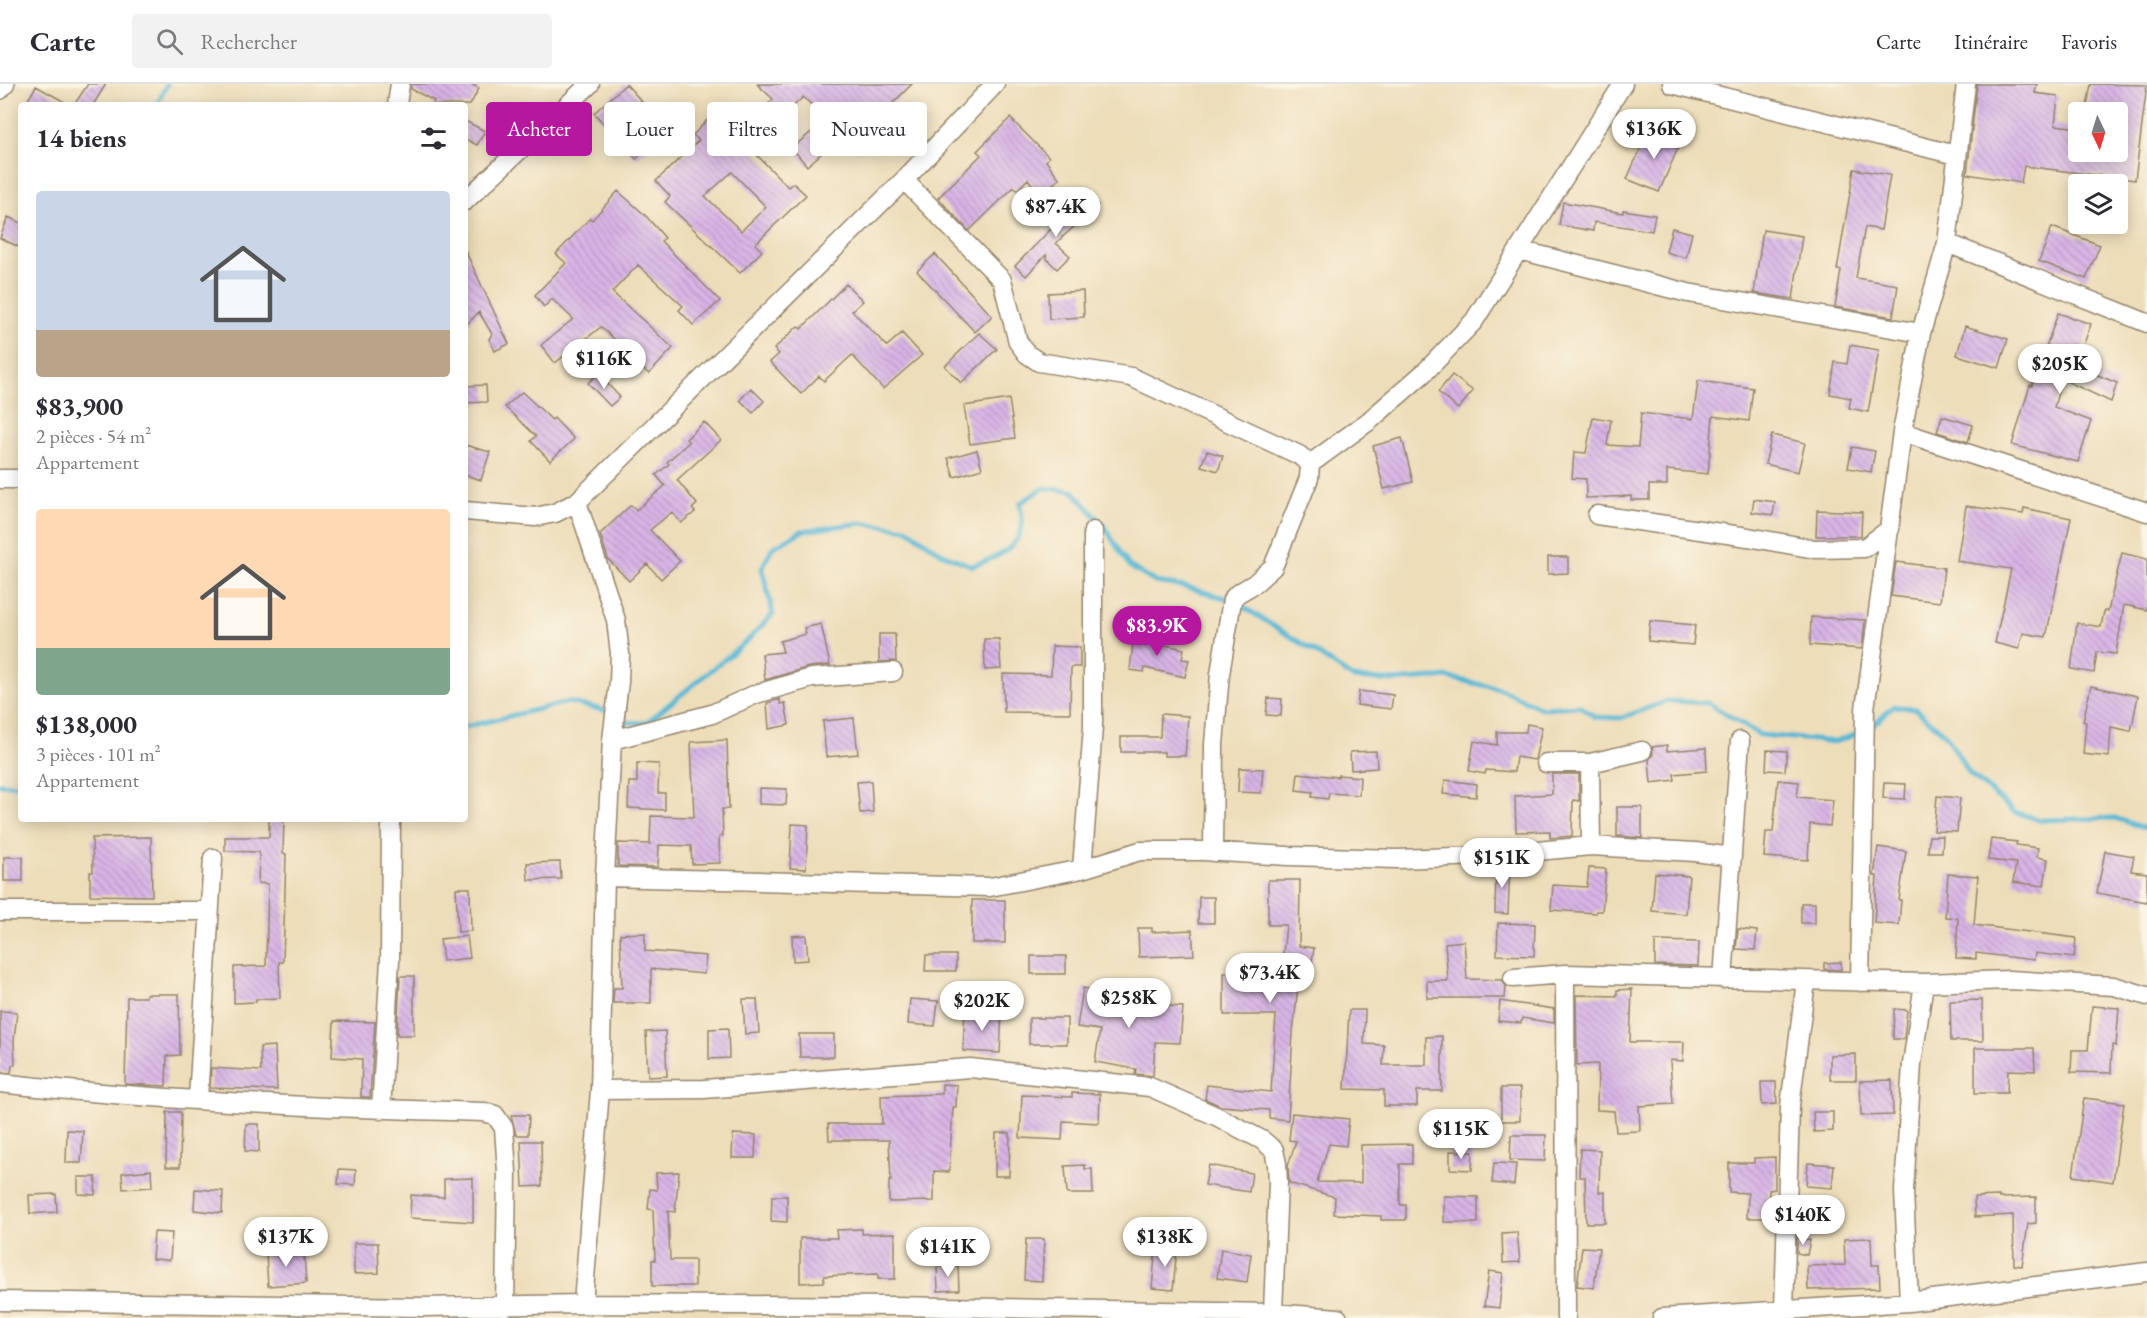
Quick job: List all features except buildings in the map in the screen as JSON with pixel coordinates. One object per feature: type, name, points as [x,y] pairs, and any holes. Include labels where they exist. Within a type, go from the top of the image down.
[{"type":"street","points":[[0,90],[5,84]]},
{"type":"street","points":[[397,102],[400,84]]},
{"type":"street","points":[[468,198],[590,84]]},
{"type":"street","points":[[468,511],[535,517],[555,513],[576,502],[904,180],[995,84]]},
{"type":"street","points":[[1213,852],[1214,744],[1220,674],[1232,600],[1272,567],[1309,478],[1310,464],[1369,421],[1426,371],[1474,321],[1623,84]]},
{"type":"street","points":[[1672,84],[1956,155]]},
{"type":"street","points":[[1860,982],[1865,709],[1902,432],[1921,333],[1947,243],[1966,84]]},
{"type":"street","points":[[904,180],[1002,280],[1018,342],[1027,354],[1039,362],[1131,377],[1299,455],[1310,464]]},
{"type":"street","points":[[1947,243],[2147,323]]},
{"type":"street","points":[[1519,250],[1688,292],[1921,333]]},
{"type":"street","points":[[1902,432],[2147,512]]},
{"type":"street","points":[[0,479],[18,478]]},
{"type":"street","points":[[576,502],[616,620],[620,654],[605,877],[600,1090],[583,1304]]},
{"type":"street","points":[[1597,515],[1815,549],[1864,548],[1890,529]]},
{"type":"street","points":[[1082,869],[1093,727],[1093,531]]},
{"type":"street","points":[[613,734],[712,714],[756,694],[812,678],[893,672]]},
{"type":"street","points":[[1723,979],[1740,741]]},
{"type":"street","points":[[1546,763],[1590,763],[1642,751]]},
{"type":"street","points":[[1590,763],[1591,846]]},
{"type":"street","points":[[381,1110],[390,960],[391,822]]},
{"type":"street","points":[[605,877],[990,887],[1082,869],[1140,851],[1397,859],[1483,856],[1591,846],[1695,852],[1732,857]]},
{"type":"street","points":[[198,1099],[213,858]]},
{"type":"street","points":[[0,911],[208,911]]},
{"type":"street","points":[[1565,974],[1566,1318]]},
{"type":"street","points":[[1513,978],[1565,974],[1924,983],[2009,980],[2114,986],[2147,996]]},
{"type":"street","points":[[1784,1311],[1790,1106],[1806,981]]},
{"type":"street","points":[[1909,1302],[1904,1191],[1912,1064],[1924,983]]},
{"type":"street","points":[[600,1090],[704,1089],[970,1068],[1150,1087],[1216,1116],[1262,1140],[1274,1150],[1278,1182],[1273,1313]]},
{"type":"street","points":[[0,1083],[198,1099],[381,1110],[484,1112],[495,1115],[504,1128],[507,1172],[505,1307]]},
{"type":"street","points":[[1662,1318],[1909,1302],[2147,1272]]},
{"type":"street","points":[[0,1300],[264,1311],[423,1312],[583,1304],[893,1306],[1273,1313],[1338,1318]]},
{"type":"waterway","points":[[158,102],[167,84]]},
{"type":"waterway","points":[[619,720],[646,723],[747,641],[773,614],[762,568],[772,548],[802,531],[861,523],[907,529],[943,554],[972,566],[1003,553],[1015,542],[1022,527],[1020,503],[1044,488],[1073,491],[1104,526],[1129,566],[1155,582],[1186,587],[1232,600],[1353,678],[1393,681],[1446,677],[1500,689],[1541,708],[1580,706],[1595,717],[1621,718],[1667,701],[1708,703],[1760,735],[1835,742],[1862,732]]},
{"type":"waterway","points":[[468,726],[568,702],[607,711],[611,714]]},
{"type":"waterway","points":[[1870,728],[1894,706],[1916,709],[1946,735],[1969,773],[2014,812],[2040,820],[2115,818],[2147,829]]},
{"type":"waterway","points":[[0,784],[18,785]]}]
